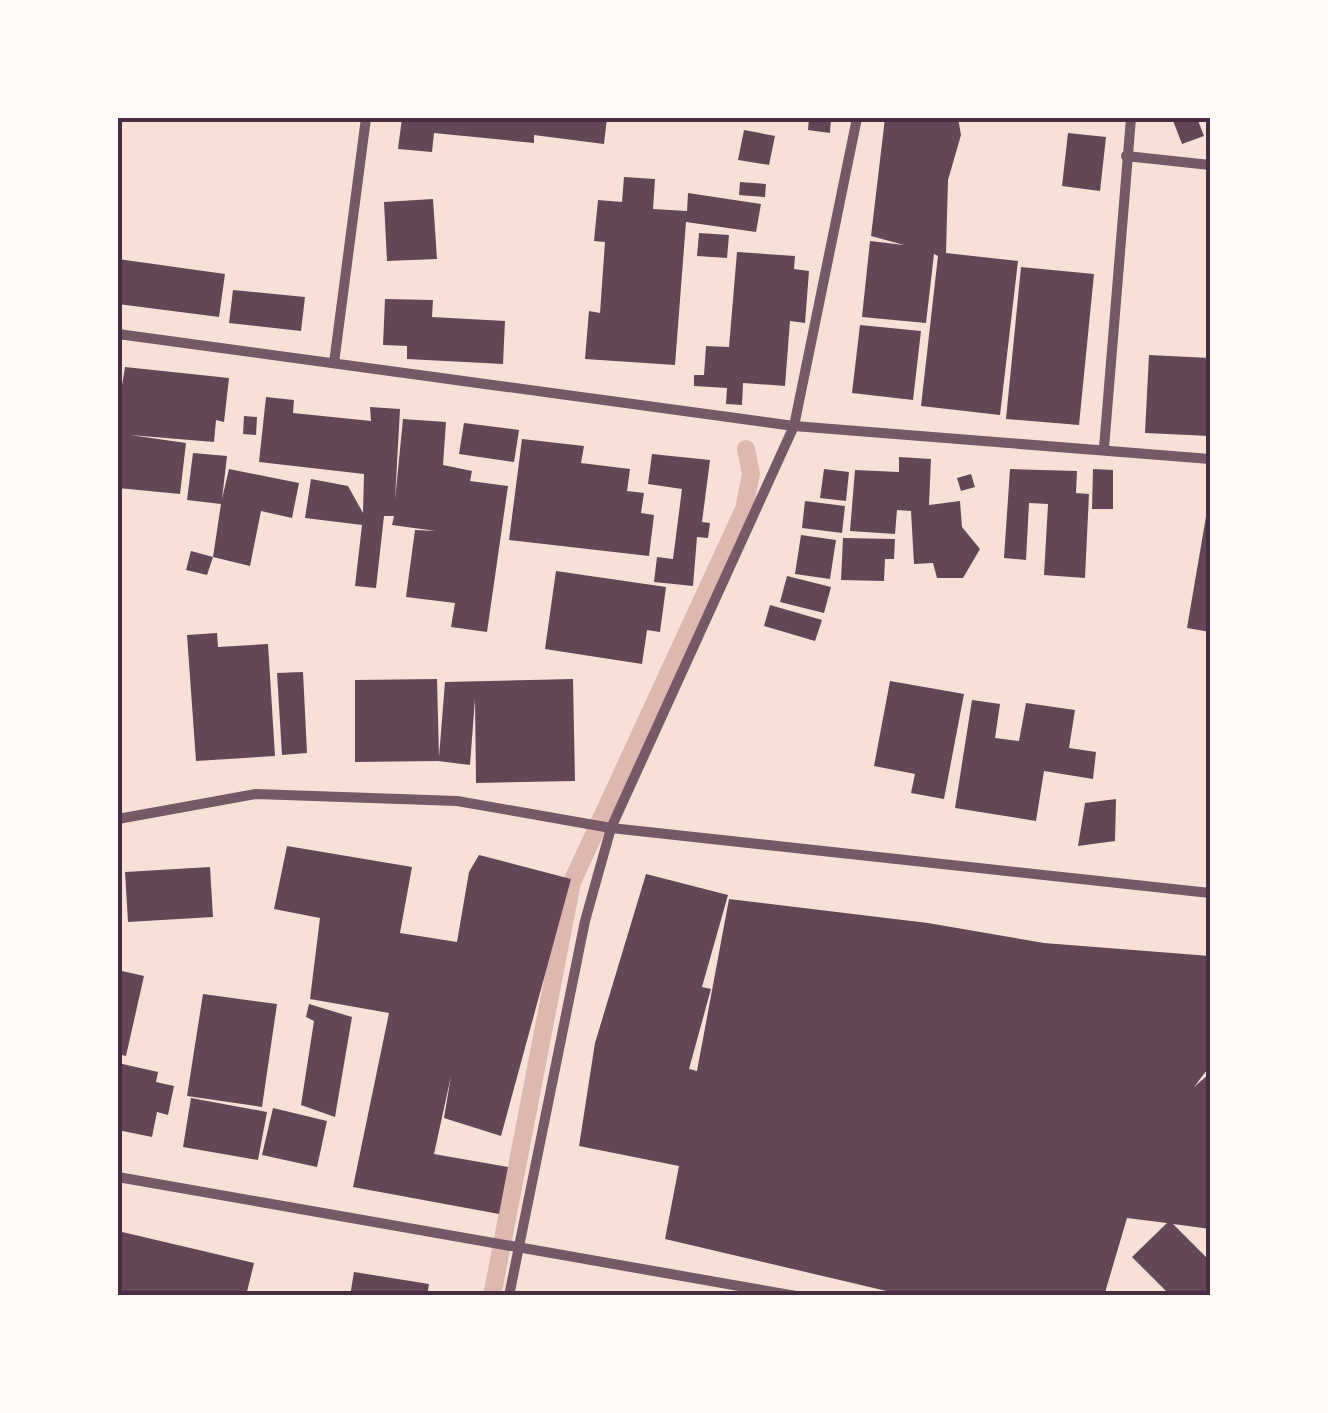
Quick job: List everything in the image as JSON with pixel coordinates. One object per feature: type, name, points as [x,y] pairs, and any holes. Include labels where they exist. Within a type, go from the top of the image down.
[{"type":"street","points":[[334,364],[366,118]]},
{"type":"street","points":[[509,1296],[585,920],[610,828],[794,426],[858,118]]},
{"type":"street","points":[[1104,448],[1131,118]]},
{"type":"street","points":[[1126,156],[1210,165]]},
{"type":"street","points":[[118,334],[794,426],[1210,458]]},
{"type":"street","points":[[118,819],[256,794],[456,801],[610,828],[1210,893]]},
{"type":"street","points":[[118,1177],[796,1296]]},
{"type":"building","points":[[402,118],[607,118],[604,144],[534,135],[534,143],[434,133],[432,152],[398,149]]},
{"type":"building","points":[[809,118],[831,118],[830,133],[808,130]]},
{"type":"building","points":[[885,118],[958,118],[961,135],[948,180],[946,253],[1018,261],[1000,415],[921,406],[938,256],[934,254],[926,323],[862,317],[870,241],[904,245],[871,236]]},
{"type":"building","points":[[1172,118],[1197,118],[1204,136],[1182,144]]},
{"type":"building","points":[[744,130],[775,136],[769,165],[738,160]]},
{"type":"building","points":[[1068,133],[1106,137],[1100,191],[1062,186]]},
{"type":"building","points":[[624,177],[655,179],[653,209],[687,211],[688,193],[761,204],[756,232],[686,222],[675,365],[585,359],[589,311],[600,313],[605,242],[594,241],[598,200],[622,202]]},
{"type":"building","points":[[740,182],[766,184],[765,197],[739,195]]},
{"type":"building","points":[[433,199],[437,259],[387,261],[384,202]]},
{"type":"building","points":[[699,233],[729,235],[727,258],[697,256]]},
{"type":"building","points":[[737,252],[795,256],[794,269],[809,271],[805,323],[790,321],[785,386],[743,383],[742,405],[726,404],[727,388],[694,386],[694,375],[704,375],[706,346],[729,347]]},
{"type":"building","points":[[118,259],[225,274],[219,317],[118,304]]},
{"type":"building","points":[[1021,267],[1094,274],[1079,425],[1006,419]]},
{"type":"building","points":[[233,290],[305,297],[301,331],[229,323]]},
{"type":"building","points":[[385,299],[433,300],[432,317],[505,321],[503,364],[407,359],[407,346],[383,345]]},
{"type":"building","points":[[860,325],[921,331],[913,400],[852,393]]},
{"type":"building","points":[[1149,355],[1210,358],[1210,436],[1145,433]]},
{"type":"building","points":[[125,367],[229,378],[224,422],[216,420],[214,442],[130,435],[186,443],[180,494],[118,488],[118,410]]},
{"type":"building","points":[[266,397],[294,400],[293,413],[371,421],[370,407],[400,409],[395,500],[403,419],[446,422],[443,465],[472,471],[470,481],[508,486],[487,632],[451,627],[455,603],[406,597],[415,530],[436,531],[392,525],[394,516],[384,516],[376,588],[355,586],[362,525],[305,518],[311,479],[348,486],[363,513],[364,474],[259,462]]},
{"type":"building","points":[[244,416],[257,417],[256,435],[243,434]]},
{"type":"building","points":[[464,423],[519,430],[514,462],[459,454]]},
{"type":"building","points":[[522,439],[584,446],[581,463],[630,469],[627,491],[644,493],[641,513],[654,515],[649,556],[509,540]]},
{"type":"building","points":[[193,453],[227,456],[222,499],[229,469],[299,483],[292,518],[261,511],[250,566],[213,557],[221,504],[187,500]]},
{"type":"building","points":[[652,454],[710,460],[702,522],[710,523],[708,538],[697,537],[693,586],[654,582],[657,557],[673,559],[682,489],[648,484]]},
{"type":"building","points":[[899,457],[931,459],[929,505],[960,501],[962,527],[980,549],[963,578],[937,578],[933,563],[914,564],[911,511],[897,510],[895,534],[850,531],[855,470],[899,472]]},
{"type":"building","points":[[824,469],[849,472],[846,501],[820,498]]},
{"type":"building","points":[[1010,469],[1077,471],[1076,493],[1089,494],[1085,578],[1044,575],[1048,504],[1029,503],[1026,560],[1004,558]]},
{"type":"building","points":[[1093,469],[1113,470],[1113,509],[1092,509]]},
{"type":"building","points":[[971,474],[975,487],[961,491],[957,478]]},
{"type":"building","points":[[805,501],[845,506],[842,533],[802,528]]},
{"type":"building","points":[[1210,505],[1210,632],[1187,628]]},
{"type":"building","points":[[801,535],[836,540],[830,579],[795,574]]},
{"type":"building","points":[[843,538],[895,539],[894,559],[885,559],[884,581],[841,580]]},
{"type":"building","points":[[191,551],[213,557],[207,575],[186,570]]},
{"type":"building","points":[[556,571],[666,587],[660,632],[647,630],[642,664],[545,649]]},
{"type":"building","points":[[787,576],[831,587],[824,613],[780,602]]},
{"type":"building","points":[[770,605],[822,620],[815,641],[764,626]]},
{"type":"building","points":[[217,633],[218,647],[268,644],[275,756],[196,761],[187,635]]},
{"type":"building","points":[[303,672],[307,753],[282,755],[277,673]]},
{"type":"building","points":[[437,679],[439,757],[445,682],[573,679],[575,781],[476,783],[475,699],[470,765],[438,761],[355,762],[355,680]]},
{"type":"building","points":[[890,681],[964,694],[944,799],[911,793],[915,774],[874,766]]},
{"type":"building","points":[[972,700],[1000,704],[995,738],[1019,741],[1026,703],[1075,710],[1069,748],[1096,752],[1093,779],[1044,771],[1036,821],[955,808]]},
{"type":"building","points":[[1116,799],[1115,841],[1078,846],[1085,803]]},
{"type":"building","points":[[287,846],[412,867],[400,933],[457,942],[469,872],[479,855],[571,879],[501,1136],[444,1118],[451,1076],[434,1154],[508,1167],[499,1214],[353,1187],[389,1013],[310,999],[320,918],[274,909]]},
{"type":"building","points":[[210,867],[213,917],[128,922],[125,872]]},
{"type":"building","points":[[646,874],[728,895],[702,987],[711,989],[689,1069],[697,1071],[729,899],[928,923],[1044,943],[1210,956],[1210,1066],[1194,1087],[1210,1073],[1210,1229],[1173,1224],[1210,1261],[1210,1296],[1171,1296],[1132,1257],[1167,1223],[1127,1218],[1104,1296],[908,1296],[665,1239],[679,1166],[579,1146],[595,1043]]},
{"type":"building","points":[[118,970],[144,976],[126,1056],[118,1054]]},
{"type":"building","points":[[203,994],[277,1004],[262,1107],[187,1096]]},
{"type":"building","points":[[309,1004],[352,1017],[335,1117],[301,1105],[314,1021],[306,1017]]},
{"type":"building","points":[[118,1063],[158,1072],[156,1082],[174,1086],[168,1115],[157,1112],[152,1137],[118,1130]]},
{"type":"building","points":[[191,1098],[267,1112],[258,1160],[183,1147]]},
{"type":"building","points":[[273,1108],[327,1121],[317,1167],[262,1155]]},
{"type":"building","points":[[118,1231],[254,1263],[246,1296],[118,1296]]},
{"type":"building","points":[[354,1272],[429,1284],[427,1296],[350,1296]]},
{"type":"waterway","points":[[492,1296],[572,882],[744,509],[751,474],[746,449]]}]
